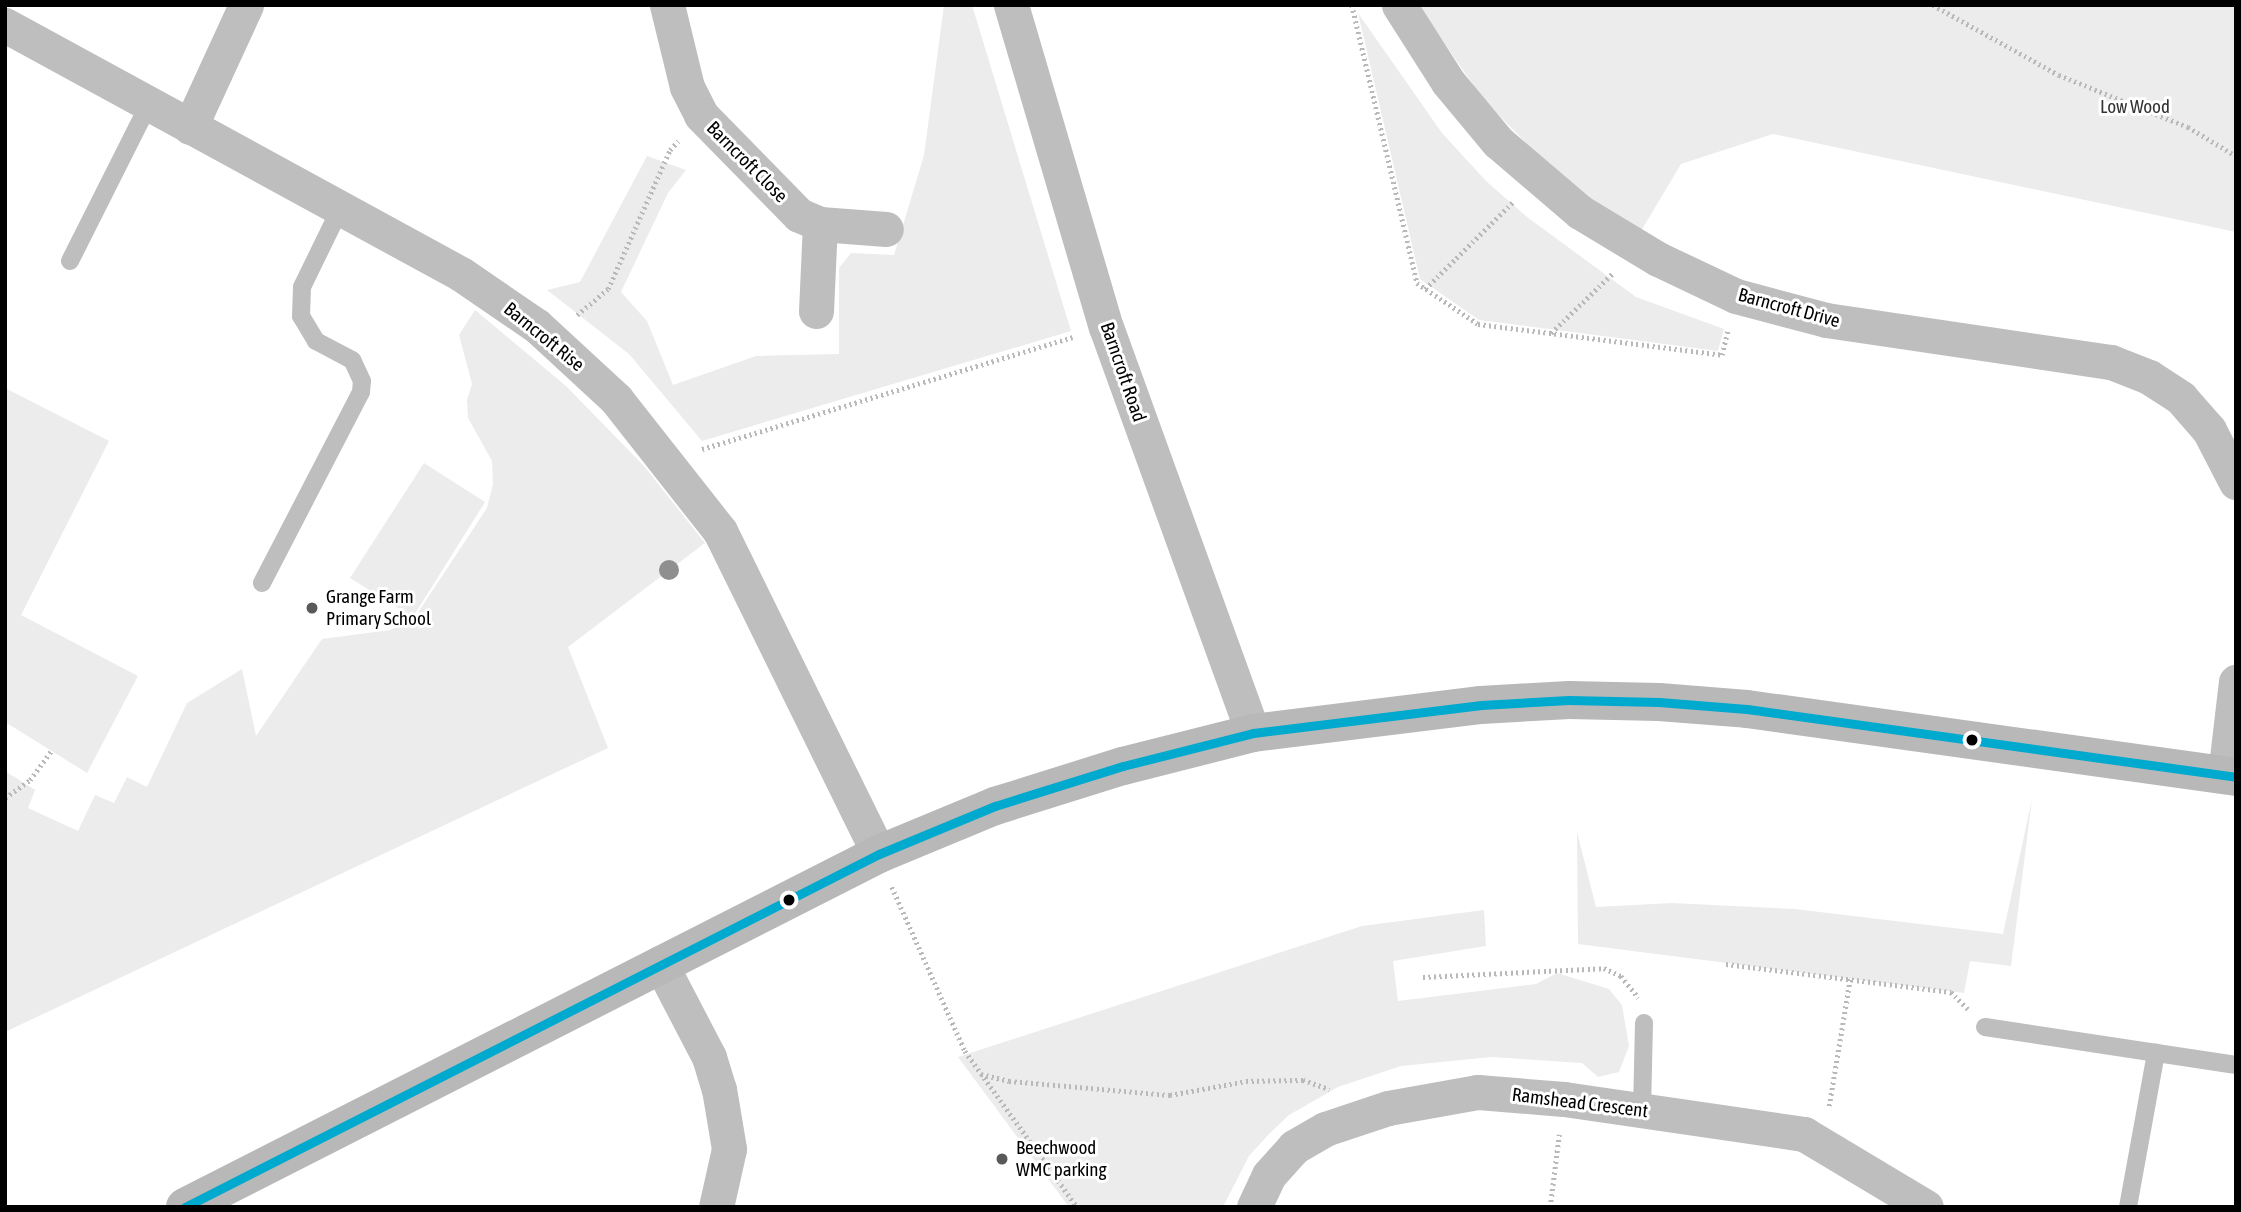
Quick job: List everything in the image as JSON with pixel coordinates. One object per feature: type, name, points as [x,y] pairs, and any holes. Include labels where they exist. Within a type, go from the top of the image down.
[{"type":"street","points":[[190,127],[246,5]]},
{"type":"street","name":"Barncroft Close","points":[[667,5],[687,87],[701,115],[799,215],[820,224],[886,229]]},
{"type":"street","name":"Barncroft Road","points":[[1011,5],[1106,327],[1253,733]]},
{"type":"street","name":"Barncroft Drive","points":[[1399,5],[1448,82],[1498,142],[1580,212],[1639,248],[1736,296],[1826,320],[2111,362],[2149,377],[2181,398],[2209,430],[2236,482]]},
{"type":"street","name":"Barncroft Rise","points":[[5,25],[461,274],[550,339],[616,399],[668,461],[720,531],[879,854]]},
{"type":"street","points":[[816,311],[820,224]]},
{"type":"street","points":[[185,1207],[660,963],[879,854],[995,806],[1123,765],[1253,733],[1481,705],[1569,700],[1659,702],[1759,710],[2230,776],[2236,682]]},
{"type":"street","points":[[660,963],[709,1057],[719,1089],[729,1149],[716,1207]]},
{"type":"street","name":"Ramshead Crescent","points":[[1255,1207],[1269,1175],[1294,1147],[1325,1129],[1388,1108],[1478,1092],[1564,1099],[1804,1134],[1926,1207]]},
{"type":"lane","points":[[70,261],[149,104]]},
{"type":"lane","points":[[262,583],[361,392],[362,381],[352,360],[316,341],[301,316],[302,287],[341,207]]},
{"type":"lane","points":[[1642,1111],[1644,1023]]},
{"type":"lane","points":[[1985,1027],[2236,1065]]},
{"type":"lane","points":[[2128,1207],[2155,1054]]},
{"type":"path","points":[[1352,5],[1416,283],[1478,324],[1722,355],[1736,296]]},
{"type":"path","points":[[1933,5],[2059,75],[2189,127],[2236,156]]},
{"type":"path","points":[[550,339],[608,289],[670,150],[701,115]]},
{"type":"path","points":[[1425,289],[1538,176]]},
{"type":"path","points":[[1551,334],[1639,248]]},
{"type":"path","points":[[668,461],[1106,327]]},
{"type":"path","points":[[5,798],[30,780],[51,751]]},
{"type":"path","points":[[879,854],[944,1005],[981,1074],[1077,1207]]},
{"type":"path","points":[[1726,964],[1951,992],[1985,1027]]},
{"type":"path","points":[[1423,977],[1604,968],[1634,989],[1644,1023]]},
{"type":"path","points":[[1823,1145],[1850,979]]},
{"type":"path","points":[[981,1074],[1009,1081],[1170,1095],[1246,1081],[1303,1080],[1388,1108]]},
{"type":"path","points":[[1550,1207],[1564,1099]]},
{"type":"green space","points":[[944,5],[972,5],[1071,331],[702,441],[629,354],[547,290],[580,282],[647,156],[686,170],[668,193],[621,292],[647,321],[673,385],[756,356],[839,354],[839,268],[851,253],[894,255],[924,155]]},
{"type":"green space","name":"Low Wood","points":[[1418,5],[2236,5],[2236,232],[1773,134],[1681,164],[1641,231],[1585,196],[1536,153],[1483,99]]},
{"type":"green space","points":[[1358,13],[1442,133],[1486,181],[1527,217],[1636,297],[1724,329],[1718,351],[1479,320],[1420,279]]},
{"type":"green space","points":[[475,310],[566,386],[644,466],[705,543],[568,647],[608,748],[5,1032],[5,771],[35,790],[28,808],[78,831],[95,795],[114,803],[127,777],[147,787],[187,703],[242,669],[256,736],[322,639],[390,630],[413,620],[487,508],[493,484],[492,461],[468,418],[467,400],[472,384],[459,335]]},
{"type":"green space","points":[[5,388],[109,441],[21,615],[138,676],[87,773],[5,722]]},
{"type":"green space","points":[[424,463],[485,502],[413,617],[350,578]]},
{"type":"green space","points":[[2032,799],[2011,966],[1970,961],[1964,993],[1578,944],[1577,832],[1596,907],[1672,903],[1795,909],[2003,934]]},
{"type":"green space","points":[[1484,910],[1486,946],[1393,961],[1398,1001],[1536,984],[1557,973],[1609,989],[1622,1005],[1629,1046],[1619,1072],[1598,1077],[1582,1063],[1492,1057],[1401,1066],[1338,1087],[1289,1115],[1268,1135],[1249,1156],[1223,1207],[1069,1207],[958,1057],[1362,926]]},
{"type":"transit line","points":[[185,1207],[879,854],[995,806],[1123,766],[1253,733],[1481,705],[1569,700],[1659,702],[1747,709],[2236,777]]},
{"type":"place","name":"Grange Farm Primary School","points":[[312,608]]},
{"type":"place","name":"Beechwood WMC parking","points":[[1002,1159]]}]
